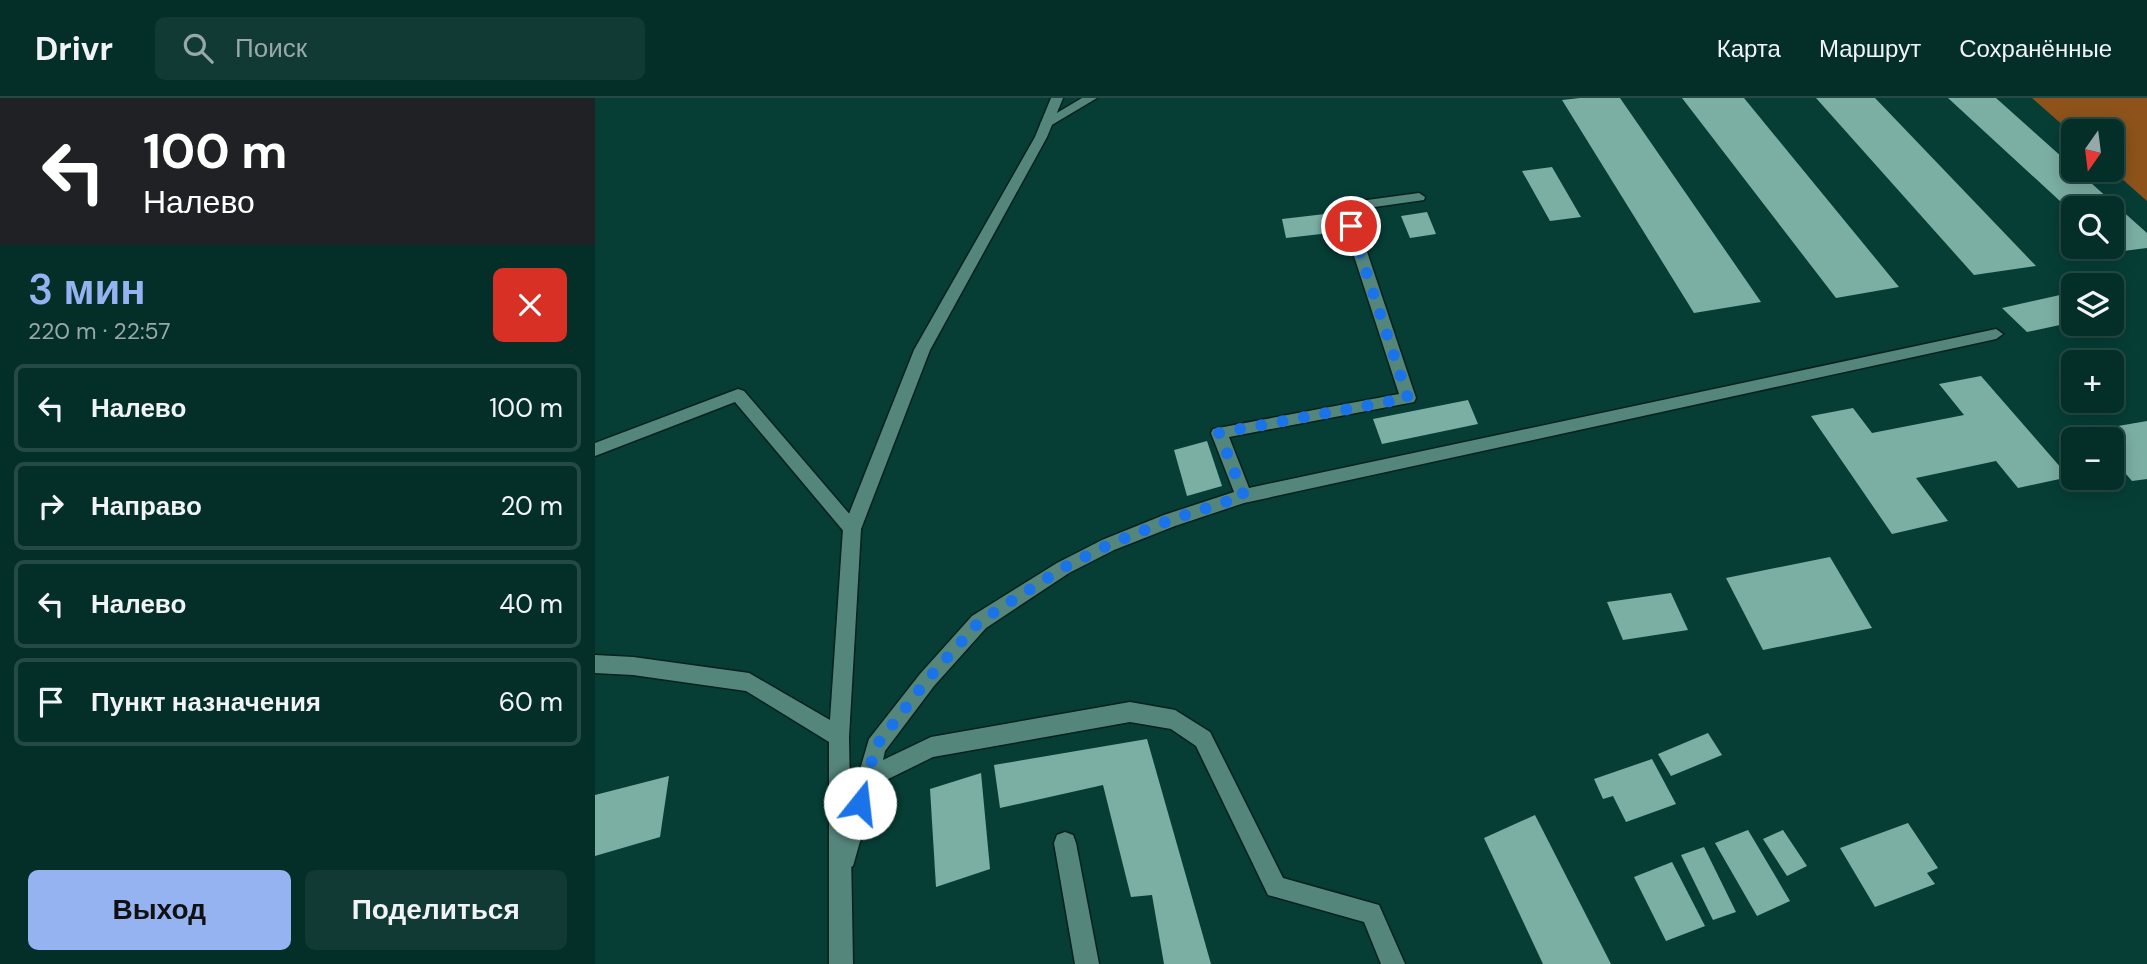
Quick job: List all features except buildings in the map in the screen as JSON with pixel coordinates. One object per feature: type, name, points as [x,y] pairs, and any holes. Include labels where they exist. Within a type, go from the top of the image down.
[{"type":"street","points":[[841,964],[839,737],[852,529],[922,350],[1046,123],[1057,98]]},
{"type":"street","points":[[1046,123],[1091,98]]},
{"type":"street","points":[[1244,496],[1219,433],[1408,398],[1345,207],[1419,197]]},
{"type":"street","points":[[840,875],[876,746],[927,680],[979,622],[1063,568],[1108,545],[1170,520],[1244,496],[1996,334]]},
{"type":"street","points":[[595,450],[738,395],[852,529]]},
{"type":"street","points":[[595,664],[633,666],[749,682],[839,737]]},
{"type":"street","points":[[867,778],[931,747],[1130,712],[1175,720],[1203,739],[1276,887],[1371,913],[1393,964]]},
{"type":"street","points":[[1065,843],[1087,964]]},
{"type":"shaded area","points":[[2032,98],[2147,98],[2147,201],[2125,182],[2125,119],[2061,119],[2061,124]]},
{"type":"route","points":[[860,803],[876,746],[927,680],[979,622],[1063,568],[1108,545],[1170,520],[1244,496],[1219,433],[1408,398],[1351,226]]}]
